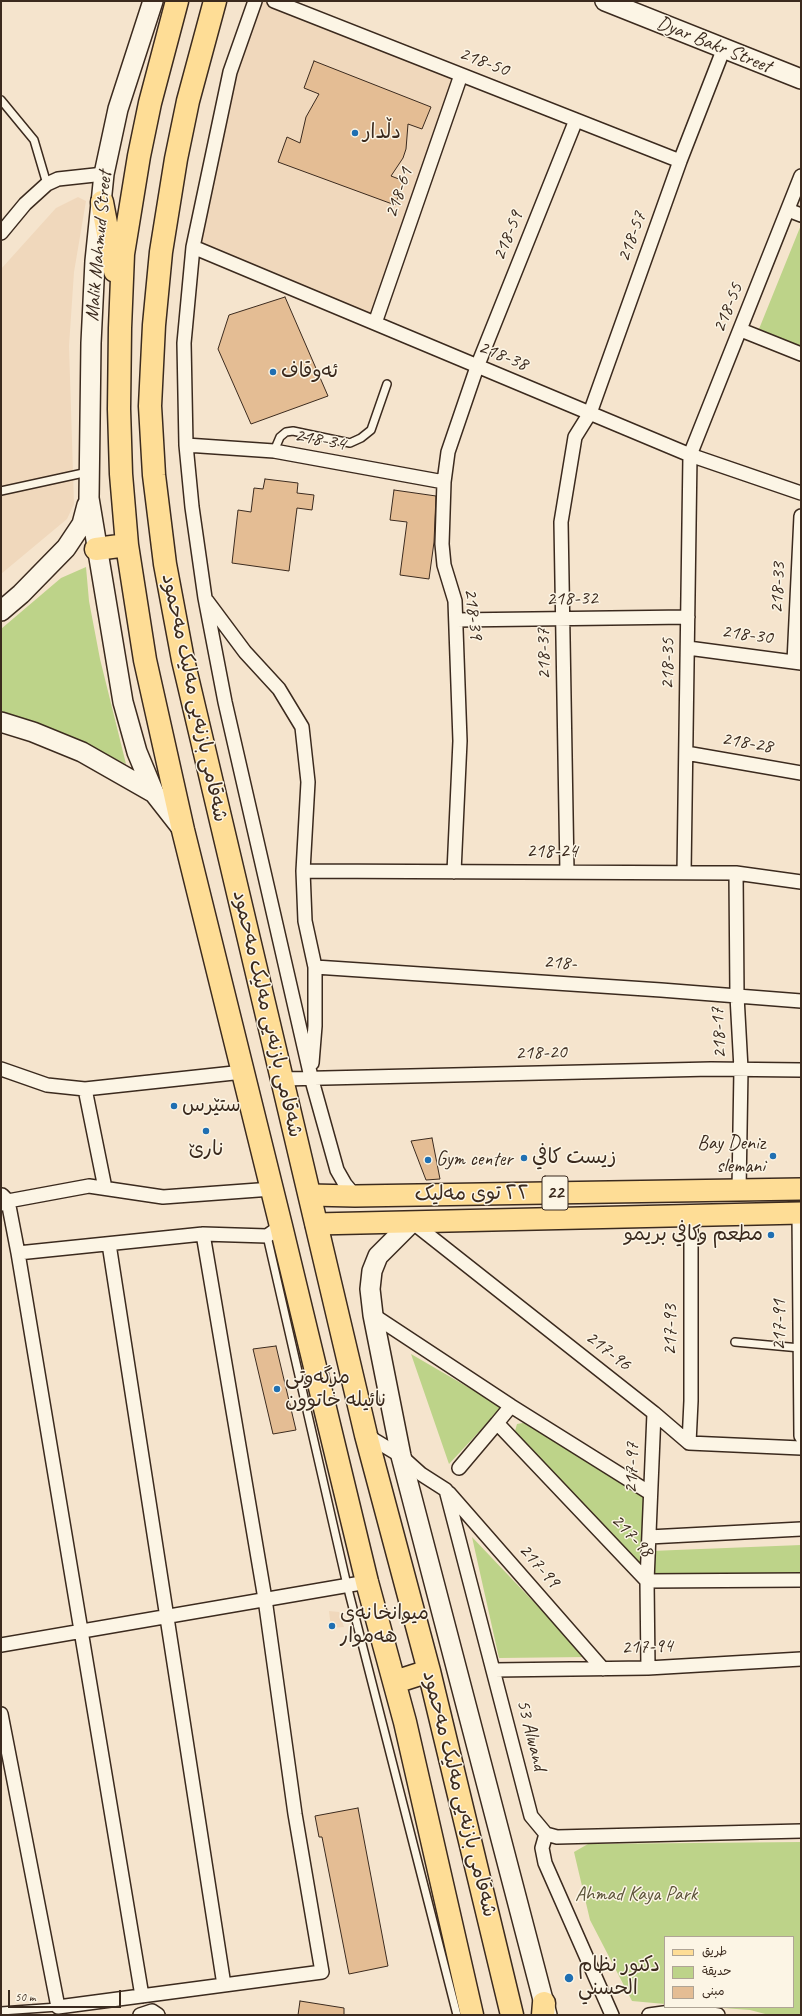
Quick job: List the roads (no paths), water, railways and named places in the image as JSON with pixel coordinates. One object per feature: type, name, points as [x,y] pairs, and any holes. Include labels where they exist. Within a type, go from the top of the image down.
[{"type":"highway","name":"شەقامی بازنەیی مەلیک مەحمود","points":[[177,1],[150,103],[139,156],[123,254],[119,409],[121,474],[128,545],[145,660],[183,830],[272,1189],[274,1231],[357,1583],[395,1682],[472,2015]]},
{"type":"highway","name":"شەقامی بازنەیی مەلیک مەحمود","points":[[215,1],[187,108],[176,159],[161,252],[150,406],[154,475],[165,564],[183,660],[366,1435],[429,1671],[512,2015]]},
{"type":"highway","points":[[102,202],[121,301]]},
{"type":"highway","points":[[96,549],[128,545]]},
{"type":"highway","points":[[395,1682],[429,1671]]},
{"type":"highway","points":[[405,1722],[439,1715]]},
{"type":"main road","name":"Malik Mahmud Street","points":[[88,498],[95,261],[104,174],[118,110],[153,1]]},
{"type":"main road","name":"Dyar Bakr Street","points":[[605,1],[626,5],[724,48],[801,79]]},
{"type":"main road","points":[[88,498],[123,702],[137,752],[154,793],[183,830]]},
{"type":"main road","points":[[1,611],[46,570],[71,542],[82,524],[88,498]]},
{"type":"main road","points":[[1,722],[34,732],[82,752],[154,793]]},
{"type":"main road","name":"٢٢ توی مەلیک","points":[[310,1195],[355,1196],[801,1189]]},
{"type":"main road","name":"٢٢ توی مەلیک","points":[[316,1224],[800,1214]]},
{"type":"main road","points":[[412,1222],[378,1256],[372,1271],[370,1289],[373,1315],[401,1456],[545,2011]]},
{"type":"street","points":[[255,1],[230,72],[193,247],[184,343],[186,445],[192,507],[205,598],[226,702],[311,1077],[337,1170],[345,1184],[355,1196]]},
{"type":"street","name":"218-50","points":[[274,1],[680,161]]},
{"type":"street","name":"218-57","points":[[575,437],[590,413],[680,161],[724,48]]},
{"type":"street","name":"218-61","points":[[375,323],[461,75]]},
{"type":"street","name":"218-59","points":[[477,367],[576,120]]},
{"type":"street","points":[[1,233],[25,204],[47,184],[58,179],[104,174]]},
{"type":"street","name":"218-55","points":[[690,455],[801,176]]},
{"type":"street","points":[[788,210],[801,215]]},
{"type":"street","name":"218-38","points":[[193,247],[690,455],[801,493]]},
{"type":"street","points":[[741,330],[801,354]]},
{"type":"street","name":"218-39","points":[[454,872],[460,741],[455,601],[444,566],[442,544],[444,482],[448,452],[477,367]]},
{"type":"street","name":"218-37","points":[[567,872],[561,522],[575,437]]},
{"type":"street","name":"218-34","points":[[186,445],[274,451],[444,482]]},
{"type":"street","name":"218-35","points":[[684,873],[690,455]]},
{"type":"street","name":"218-33","points":[[798,663],[801,516]]},
{"type":"street","points":[[205,598],[245,652],[279,689],[302,727],[308,782],[303,871],[305,921],[315,967],[315,1026],[311,1077]]},
{"type":"street","name":"218-32","points":[[456,620],[688,618]]},
{"type":"street","name":"218-30","points":[[688,648],[798,663]]},
{"type":"street","name":"218-28","points":[[686,753],[801,773]]},
{"type":"street","name":"218-24","points":[[303,871],[736,873],[801,882]]},
{"type":"street","name":"218-17","points":[[736,873],[737,996],[741,1069],[739,1190]]},
{"type":"street","name":"218-","points":[[315,967],[801,1001]]},
{"type":"street","points":[[1,1069],[47,1085],[85,1089],[243,1072]]},
{"type":"street","name":"218-20","points":[[282,1079],[311,1077],[741,1069],[801,1070]]},
{"type":"street","points":[[85,1089],[105,1188]]},
{"type":"street","points":[[142,1996],[18,1253],[3,1199],[89,1186],[163,1197],[272,1189]]},
{"type":"street","name":"217-91","points":[[800,1214],[801,1436]]},
{"type":"street","name":"217-93","points":[[689,1443],[691,1401],[691,1216]]},
{"type":"street","name":"217-96","points":[[412,1222],[654,1413],[689,1443]]},
{"type":"street","points":[[18,1253],[203,1234],[274,1231]]},
{"type":"street","points":[[1,1714],[58,2007],[322,1972],[295,1814],[264,1599],[203,1234]]},
{"type":"street","points":[[109,1244],[224,1985]]},
{"type":"street","points":[[373,1315],[512,1406],[650,1493]]},
{"type":"street","points":[[459,1468],[512,1406]]},
{"type":"street","name":"217-97","points":[[648,1668],[647,1581],[654,1413]]},
{"type":"street","name":"217-98","points":[[497,1423],[647,1581],[801,1580]]},
{"type":"street","points":[[366,1435],[401,1456],[422,1474],[446,1490]]},
{"type":"street","points":[[689,1443],[801,1448]]},
{"type":"street","name":"217-99","points":[[446,1490],[602,1669]]},
{"type":"street","name":"53 Alwand","points":[[446,1490],[531,1816],[546,1834]]},
{"type":"street","points":[[650,1537],[801,1529]]},
{"type":"street","points":[[1,1645],[357,1583]]},
{"type":"street","name":"217-94","points":[[494,1670],[648,1668],[801,1660]]},
{"type":"street","points":[[612,2015],[545,1863],[542,1848],[546,1834],[558,1837],[801,1831]]},
{"type":"street","points":[[649,2015],[685,2010],[718,2015]]},
{"type":"street","points":[[140,2015],[152,2011],[158,2015]]},
{"type":"lane","points":[[1,100],[34,140],[47,184]]},
{"type":"lane","points":[[274,451],[280,437],[286,432],[293,431],[350,443],[361,438],[371,430],[387,384]]},
{"type":"lane","points":[[1,491],[88,472]]},
{"type":"lane","points":[[735,1342],[800,1348]]},
{"type":"lane","points":[[357,1583],[457,2015]]},
{"type":"lane","points":[[1,2011],[58,2007]]},
{"type":"place","name":"دڵدار","points":[[355,133]]},
{"type":"place","name":"ئەوقاف","points":[[273,372]]},
{"type":"place","name":"ستێرس","points":[[174,1106]]},
{"type":"place","name":"نارێ","points":[[206,1131]]},
{"type":"place","name":"Bay Deniz slemani","points":[[773,1156]]},
{"type":"place","name":"زيست كافي","points":[[524,1158]]},
{"type":"place","name":"Gym center","points":[[428,1160]]},
{"type":"place","name":"مطعم وكافي بريمو","points":[[771,1235]]},
{"type":"place","name":"مزگەوتی نائیلە خاتوون","points":[[277,1389]]},
{"type":"place","name":"میوانخانەی هەموار","points":[[332,1626]]},
{"type":"place","name":"دكتور نظام الحسني","points":[[569,1978]]},
{"type":"park label","name":"Ahmad Kaya Park","points":[[636,1895]]}]
